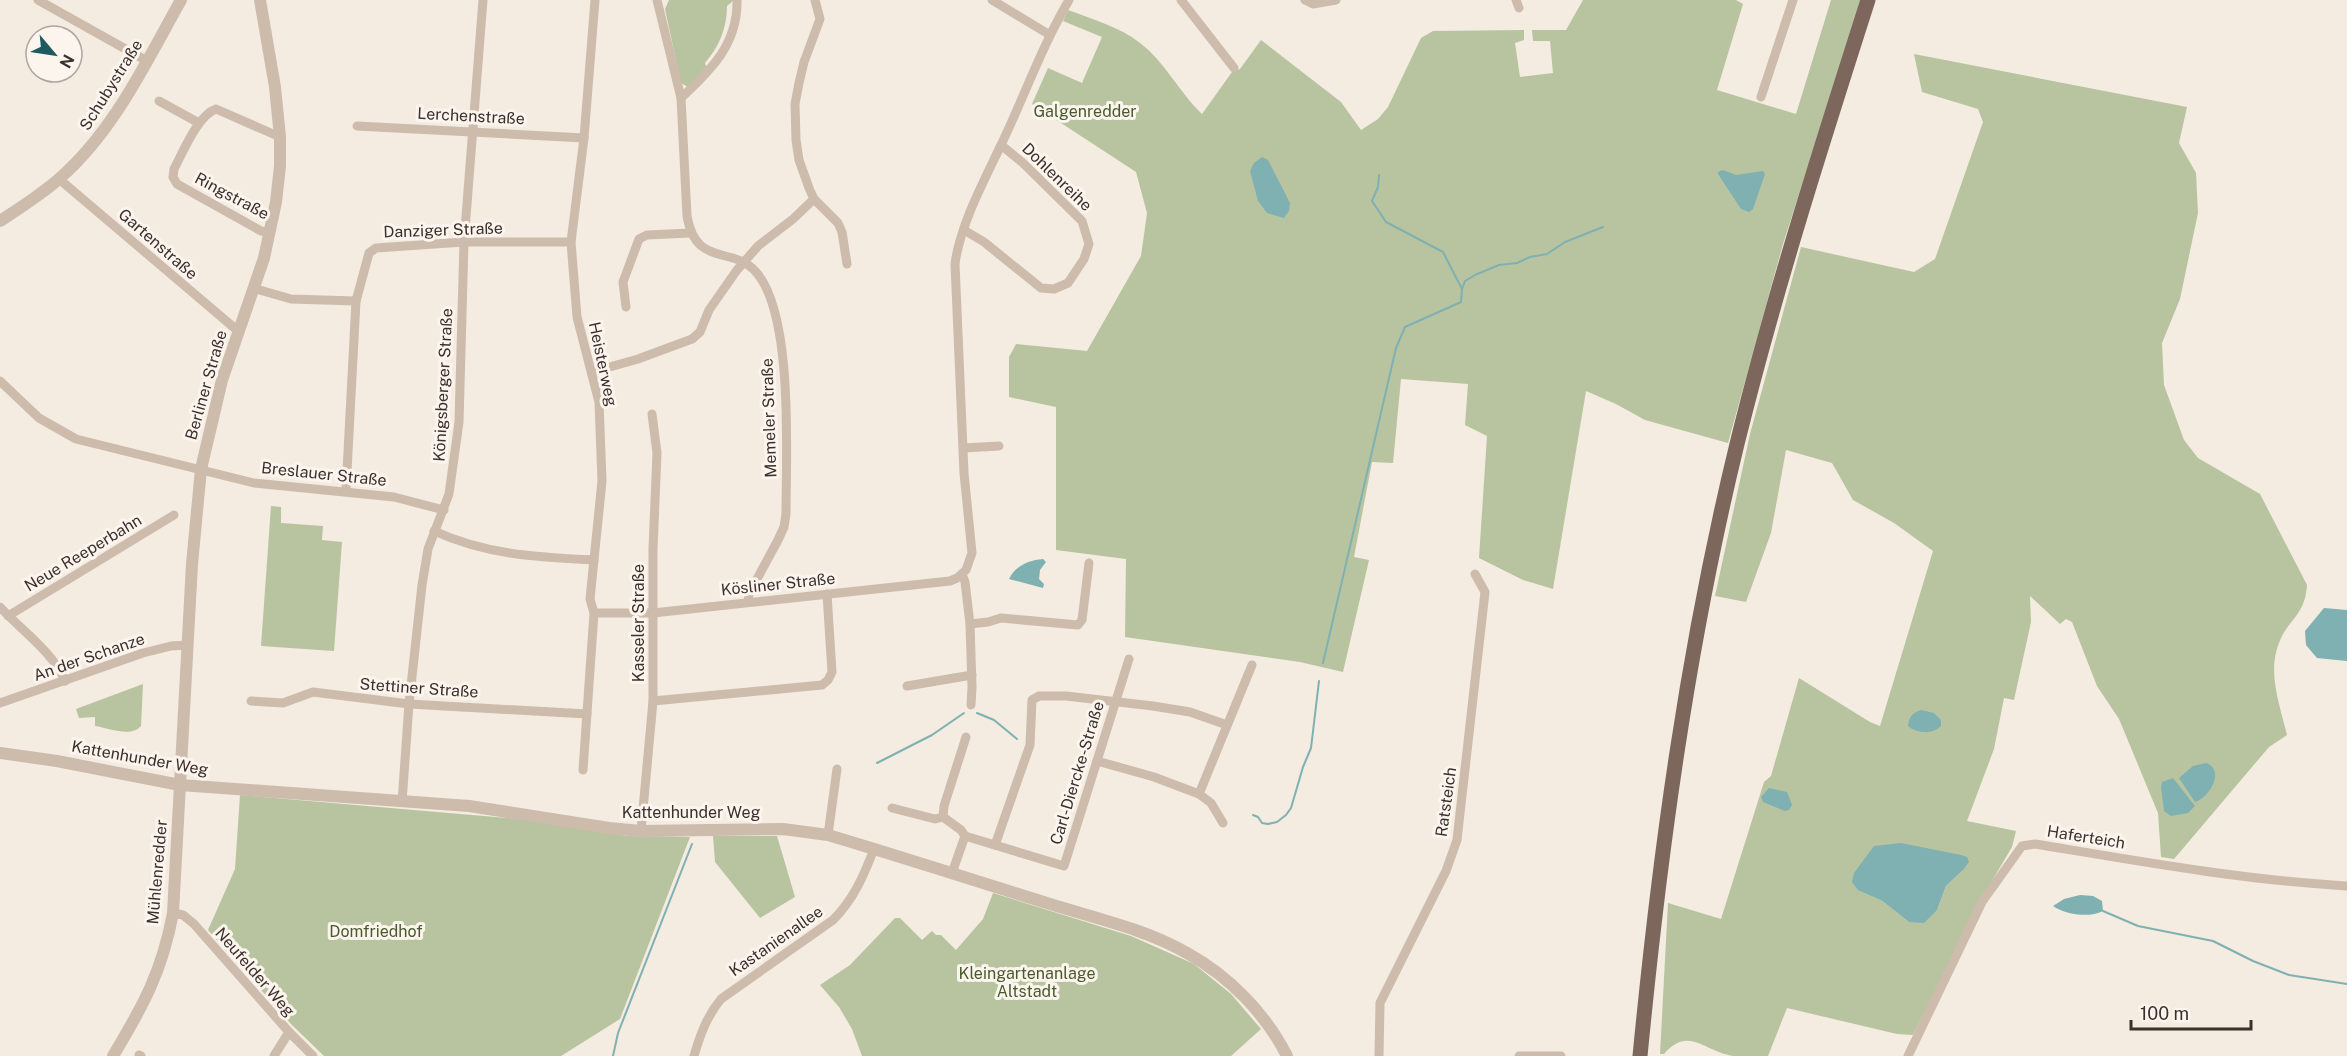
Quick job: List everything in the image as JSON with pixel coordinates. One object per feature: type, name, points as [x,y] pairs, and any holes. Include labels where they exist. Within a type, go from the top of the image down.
[{"type":"main road","points":[[1640,1056],[1648,969],[1672,777],[1699,623],[1737,444],[1791,246],[1868,0]]},
{"type":"street","points":[[38,0],[147,61]]},
{"type":"street","name":"Schubystraße","points":[[0,221],[59,180],[80,159],[105,128],[147,61],[181,0]]},
{"type":"street","name":"Berliner Straße","points":[[180,785],[192,564],[201,469],[222,380],[270,232],[276,202],[280,137],[260,0]]},
{"type":"street","name":"Königsberger Straße","points":[[402,802],[408,705],[422,585],[428,549],[444,510],[454,471],[459,422],[464,242],[483,0]]},
{"type":"street","name":"Heisterweg","points":[[583,770],[594,613],[590,599],[602,481],[599,402],[577,316],[571,242],[584,138],[595,0]]},
{"type":"street","points":[[626,307],[623,282],[639,239],[646,235],[690,233],[687,216],[681,98],[657,0]]},
{"type":"street","points":[[681,98],[715,66],[725,52],[735,24],[737,0]]},
{"type":"street","points":[[815,0],[820,19],[804,62],[795,104],[799,160],[814,199],[838,223],[842,232],[847,264]]},
{"type":"street","points":[[992,0],[1050,35]]},
{"type":"street","points":[[971,705],[970,624],[962,574],[969,564],[972,552],[964,473],[955,264],[957,248],[1050,35],[1069,0]]},
{"type":"street","points":[[1180,0],[1234,68]]},
{"type":"street","points":[[1305,0],[1313,4],[1336,0]]},
{"type":"street","points":[[1761,97],[1793,0]]},
{"type":"street","points":[[159,101],[199,123],[209,112],[216,110],[280,137]]},
{"type":"street","name":"Ringstraße","points":[[199,123],[174,169],[173,177],[177,184],[261,231],[270,232]]},
{"type":"street","name":"Lerchenstraße","points":[[357,126],[584,138]]},
{"type":"street","name":"Dohlenreihe","points":[[964,230],[984,242],[1041,288],[1054,289],[1068,283],[1084,259],[1089,244],[1082,221],[1023,163],[1001,145]]},
{"type":"street","name":"Gartenstraße","points":[[59,180],[238,331]]},
{"type":"street","points":[[592,372],[638,359],[692,339],[700,332],[709,310],[743,263],[758,246],[793,219],[814,199]]},
{"type":"street","name":"Memeler Straße","points":[[690,233],[704,249],[743,263],[755,271],[765,285],[772,303],[783,359],[786,390],[786,514],[784,527],[749,594],[748,602]]},
{"type":"street","name":"Danziger Straße","points":[[346,490],[356,301],[369,253],[375,248],[464,242],[571,242]]},
{"type":"street","points":[[253,288],[291,299],[356,301]]},
{"type":"street","name":"Breslauer Straße","points":[[0,381],[39,418],[65,435],[271,486],[346,490],[394,496],[444,510]]},
{"type":"street","name":"Kasseler Straße","points":[[640,831],[652,701],[657,453],[652,414]]},
{"type":"street","points":[[964,448],[999,446]]},
{"type":"street","name":"Neue Reeperbahn","points":[[8,616],[174,515]]},
{"type":"street","points":[[434,531],[480,549],[505,554],[594,560]]},
{"type":"street","points":[[970,624],[1001,618],[1078,625],[1082,620],[1089,563]]},
{"type":"street","name":"Kösliner Straße","points":[[594,613],[652,613],[950,581],[962,574]]},
{"type":"street","name":"Ratsteich","points":[[1380,1056],[1380,1003],[1446,871],[1457,840],[1485,592],[1475,574]]},
{"type":"street","points":[[652,701],[822,685],[832,672],[827,594]]},
{"type":"street","points":[[0,607],[46,653],[59,668],[65,681]]},
{"type":"street","name":"An der Schanze","points":[[0,703],[143,653],[171,646],[188,645]]},
{"type":"street","name":"Carl-Diercke-Straße","points":[[965,836],[1064,866],[1129,659]]},
{"type":"street","points":[[1200,794],[1252,665]]},
{"type":"street","points":[[907,686],[972,675]]},
{"type":"street","name":"Stettiner Straße","points":[[251,701],[283,703],[313,692],[408,705],[587,714]]},
{"type":"street","points":[[995,845],[1030,745],[1032,700],[1040,696],[1066,696],[1153,706],[1190,712],[1227,725]]},
{"type":"street","points":[[943,817],[944,806],[966,737]]},
{"type":"street","name":"Kattenhunder Weg","points":[[0,753],[57,761],[180,785],[469,806],[609,828],[640,831],[783,829],[828,835],[1131,929],[1187,953],[1246,998],[1287,1056]]},
{"type":"street","points":[[1097,761],[1154,777],[1200,794],[1211,803],[1223,823]]},
{"type":"street","points":[[828,835],[837,770]]},
{"type":"street","name":"Mühlenredder","points":[[113,1056],[152,987],[166,949],[173,913],[180,785]]},
{"type":"street","points":[[892,808],[935,819],[943,817],[961,830],[965,836],[952,873]]},
{"type":"street","name":"Haferteich","points":[[1908,1056],[1982,902],[2022,846],[2035,844],[2214,872],[2306,884],[2347,886]]},
{"type":"street","name":"Kastanienallee","points":[[694,1056],[703,1028],[712,1010],[721,999],[833,920],[846,907],[858,888],[874,849]]},
{"type":"street","name":"Neufelder Weg","points":[[173,913],[183,915],[194,924],[313,1056]]},
{"type":"street","points":[[274,1056],[289,1032]]},
{"type":"street","points":[[1519,1056],[1561,1056]]},
{"type":"green space","points":[[669,0],[734,0],[727,6],[724,29],[718,44],[705,63],[707,69],[688,87],[681,83],[665,9]]},
{"type":"green space","name":"Galgenredder","points":[[1583,0],[1736,0],[1743,4],[1717,90],[1796,114],[1831,0],[1861,0],[1783,244],[1728,443],[1645,420],[1586,391],[1553,589],[1523,580],[1479,558],[1487,436],[1465,425],[1468,384],[1401,379],[1393,463],[1372,462],[1354,557],[1369,560],[1343,672],[1300,662],[1125,637],[1126,559],[1056,550],[1056,407],[1009,397],[1009,357],[1016,344],[1087,351],[1141,256],[1147,213],[1136,172],[1032,104],[1048,68],[1082,83],[1102,37],[1063,21],[1068,10],[1115,28],[1140,43],[1157,59],[1202,114],[1232,72],[1240,69],[1261,40],[1341,102],[1361,130],[1378,119],[1388,107],[1421,38],[1433,31],[1524,30],[1524,40],[1515,43],[1520,77],[1553,73],[1550,41],[1533,41],[1532,30],[1566,30]]},
{"type":"green space","points":[[1914,54],[2187,107],[2179,143],[2196,173],[2198,213],[2180,299],[2162,343],[2164,385],[2184,440],[2198,458],[2260,494],[2307,585],[2300,611],[2279,643],[2274,666],[2278,701],[2287,735],[2269,747],[2174,859],[2161,857],[2158,813],[2119,719],[2097,686],[2072,622],[2066,619],[2060,624],[2030,596],[2031,622],[2014,700],[2004,698],[1994,749],[1967,821],[2016,831],[2012,847],[1989,886],[1913,1035],[1897,1034],[1787,1008],[1768,1056],[1723,1054],[1689,1041],[1681,1042],[1664,1054],[1660,1054],[1668,903],[1721,919],[1764,782],[1771,776],[1799,678],[1880,726],[1933,551],[1894,523],[1853,500],[1832,463],[1786,450],[1771,533],[1746,602],[1715,596],[1750,434],[1801,247],[1914,272],[1935,259],[1983,122],[1978,109],[1922,92]],"holes":[[[1963,870],[1946,886],[1937,910],[1909,922],[1881,900]]]},
{"type":"green space","points":[[271,506],[281,507],[281,523],[323,526],[322,540],[342,542],[334,651],[261,646]]},
{"type":"green space","points":[[143,684],[141,726],[137,730],[126,732],[113,730],[95,726],[95,717],[79,718],[76,709]]},
{"type":"green space","name":"Domfriedhof","points":[[240,795],[531,820],[628,836],[690,837],[620,1019],[561,1056],[324,1056],[291,1024],[208,930],[235,869]]},
{"type":"green space","points":[[713,836],[777,836],[795,897],[760,918],[715,862]]},
{"type":"green space","name":"Kleingartenanlage Altstadt","points":[[993,893],[1131,936],[1194,964],[1231,994],[1261,1029],[1231,1056],[862,1056],[852,1029],[839,1007],[820,985],[850,965],[895,918],[900,918],[922,940],[932,931],[936,935],[941,935],[956,950],[983,919]]},
{"type":"water","points":[[1262,157],[1268,160],[1290,203],[1289,211],[1284,218],[1267,213],[1258,201],[1250,171],[1254,163]]},
{"type":"water","points":[[1723,170],[1736,175],[1763,171],[1765,174],[1753,209],[1749,212],[1741,209],[1718,174]]},
{"type":"water","points":[[1043,559],[1046,562],[1040,570],[1039,579],[1044,584],[1043,588],[1009,579],[1023,564]]},
{"type":"water","points":[[2324,608],[2347,610],[2347,661],[2317,658],[2306,645],[2305,631]]},
{"type":"water","points":[[1921,710],[1934,713],[1941,720],[1941,726],[1925,732],[1908,726],[1915,712]]},
{"type":"water","points":[[2206,763],[2215,771],[2215,777],[2210,790],[2195,802],[2179,778],[2193,766]]},
{"type":"water","points":[[2173,778],[2195,806],[2188,813],[2171,816],[2164,811],[2162,782]]},
{"type":"water","points":[[1769,788],[1787,792],[1792,805],[1789,810],[1785,811],[1763,802],[1761,797]]},
{"type":"water","points":[[1901,843],[1961,855],[1967,857],[1969,862],[1946,886],[1937,910],[1924,923],[1909,922],[1881,900],[1858,890],[1852,882],[1854,873],[1874,846]]},
{"type":"water","points":[[2080,895],[2093,896],[2102,901],[2103,911],[2078,915],[2064,912],[2053,906],[2064,899]]},
{"type":"waterway","points":[[1323,663],[1396,348],[1405,327],[1461,302],[1462,289],[1443,252],[1386,222],[1372,201],[1378,187],[1379,175]]},
{"type":"waterway","points":[[1462,289],[1465,281],[1475,275],[1499,265],[1517,263],[1530,257],[1547,254],[1565,242],[1603,227]]},
{"type":"waterway","points":[[1253,815],[1258,817],[1262,823],[1268,824],[1277,822],[1291,808],[1311,748],[1319,681]]},
{"type":"waterway","points":[[877,763],[932,735],[964,713]]},
{"type":"waterway","points":[[977,713],[994,720],[1017,739]]},
{"type":"waterway","points":[[613,1056],[618,1033],[692,844]]},
{"type":"waterway","points":[[2103,911],[2138,926],[2213,941],[2253,961],[2289,975],[2347,984]]}]
